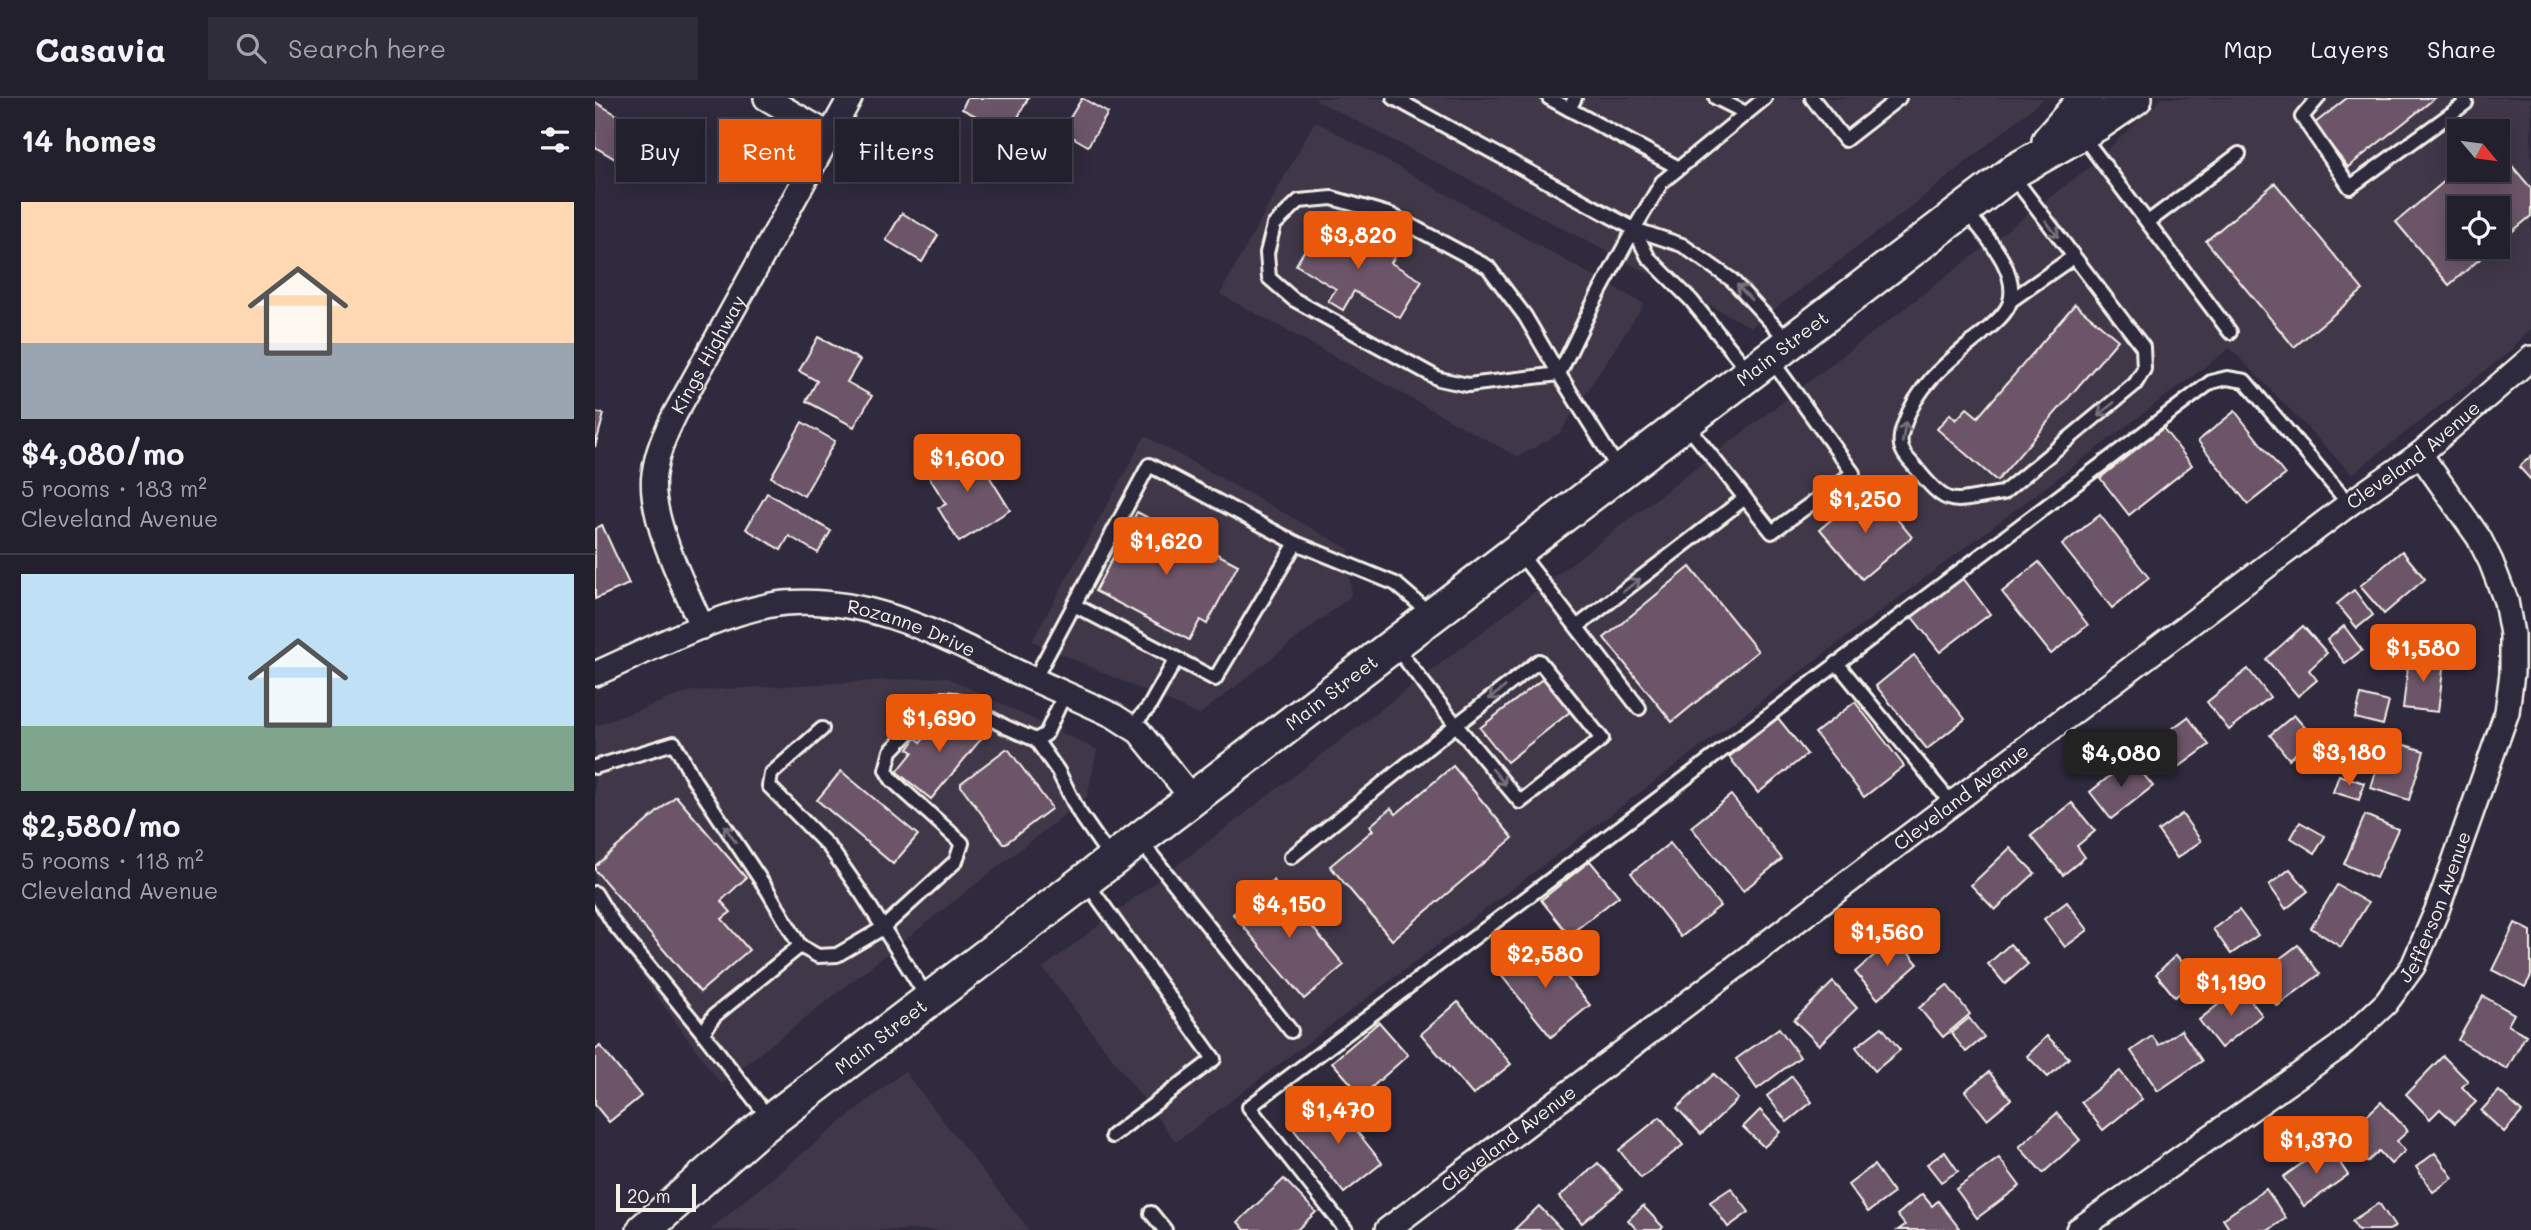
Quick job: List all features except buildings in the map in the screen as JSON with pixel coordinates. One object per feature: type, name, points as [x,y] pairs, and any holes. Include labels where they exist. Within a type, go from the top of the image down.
[{"type":"main road","name":"Main Street","points":[[644,1230],[771,1121],[2019,170],[2079,116],[2135,98]]},
{"type":"street","points":[[766,98],[830,135]]},
{"type":"street","name":"Kings Highway","points":[[702,627],[658,518],[653,478],[660,446],[675,414],[850,98]]},
{"type":"street","name":"Cleveland Avenue","points":[[1387,1230],[2420,454],[2531,358]]},
{"type":"street","name":"Jefferson Avenue","points":[[2078,1230],[2339,1047],[2386,1003],[2400,986],[2418,955],[2437,910],[2507,712],[2512,673],[2512,634],[2506,601],[2491,562],[2479,538],[2420,454]]},
{"type":"street","name":"Rozanne Drive","points":[[595,674],[702,627],[755,609],[785,603],[842,604],[879,611],[919,625],[1114,716],[1139,733],[1192,798]]},
{"type":"lane","points":[[1394,98],[1634,229],[1682,246],[1732,279],[1770,358],[1853,472],[1772,532],[1685,423]]},
{"type":"lane","points":[[1549,98],[1572,104],[1679,168]]},
{"type":"lane","points":[[1716,98],[1746,113]]},
{"type":"lane","points":[[1559,374],[1593,304],[1662,182],[1765,98]]},
{"type":"lane","points":[[1812,98],[1845,140],[1899,98]]},
{"type":"lane","points":[[2318,98],[2302,117],[2350,187],[2466,103],[2463,98]]},
{"type":"lane","points":[[2079,116],[2148,222],[2230,332]]},
{"type":"lane","points":[[2148,222],[2239,154]]},
{"type":"lane","points":[[1965,209],[2003,262],[2008,276],[2010,301],[2007,309],[1994,323],[1935,373],[1911,406],[1901,434],[1902,451],[1935,492],[1962,502],[2003,493],[2135,384],[2144,369],[2144,348],[2073,257],[2019,170]]},
{"type":"lane","points":[[1559,374],[1468,385],[1439,379],[1293,299],[1269,278],[1267,253],[1274,225],[1299,201],[1332,198],[1391,215],[1488,267],[1525,316],[1621,472]]},
{"type":"lane","points":[[1634,229],[1649,257],[1691,300],[1770,358]]},
{"type":"lane","points":[[2010,301],[2073,257]]},
{"type":"lane","points":[[1346,1230],[1249,1107],[2211,382],[2227,378],[2245,381],[2349,505]]},
{"type":"lane","points":[[1034,680],[1149,465],[1296,543],[1397,584],[1433,615]]},
{"type":"lane","points":[[1578,626],[1745,498]]},
{"type":"lane","points":[[1074,605],[1215,679],[1296,543]]},
{"type":"lane","points":[[1517,550],[1639,708]]},
{"type":"lane","points":[[1291,857],[1455,725],[1539,661],[1602,739],[1520,802],[1455,725],[1394,645]]},
{"type":"lane","points":[[1131,727],[1149,707],[1176,659]]},
{"type":"lane","points":[[1837,663],[1952,804]]},
{"type":"lane","points":[[1036,740],[1046,734],[1065,693]]},
{"type":"lane","points":[[595,767],[674,743],[694,780],[768,891],[800,946],[818,956],[837,955],[883,928],[956,861],[962,843],[892,780],[886,770],[891,751],[941,699],[956,700],[1036,740],[1058,771],[1078,811],[1112,860]]},
{"type":"lane","points":[[822,729],[771,774],[769,786],[830,848],[928,1000]]},
{"type":"lane","points":[[1139,839],[1291,1031]]},
{"type":"lane","points":[[1084,880],[1215,1059],[1112,1136]]},
{"type":"lane","points":[[595,893],[614,924],[771,1121]]},
{"type":"lane","points":[[703,1033],[714,1016],[800,946]]},
{"type":"lane","points":[[1151,1213],[1165,1230]]},
{"type":"shaded area","points":[[2044,98],[1915,204],[1751,327],[1316,100]]},
{"type":"shaded area","points":[[2162,98],[2531,98],[2531,328],[2508,353],[2352,474],[2230,348],[1176,1142],[1043,968],[2088,168]]},
{"type":"shaded area","points":[[1315,121],[1644,304],[1560,433],[1518,457],[1220,294]]},
{"type":"shaded area","points":[[1145,436],[1349,549],[1351,596],[1199,715],[1032,641]]},
{"type":"shaded area","points":[[946,677],[1097,750],[1087,797],[721,1084],[595,912],[595,726],[691,691]]},
{"type":"shaded area","points":[[904,1071],[1029,1230],[710,1230],[745,1200]]}]
